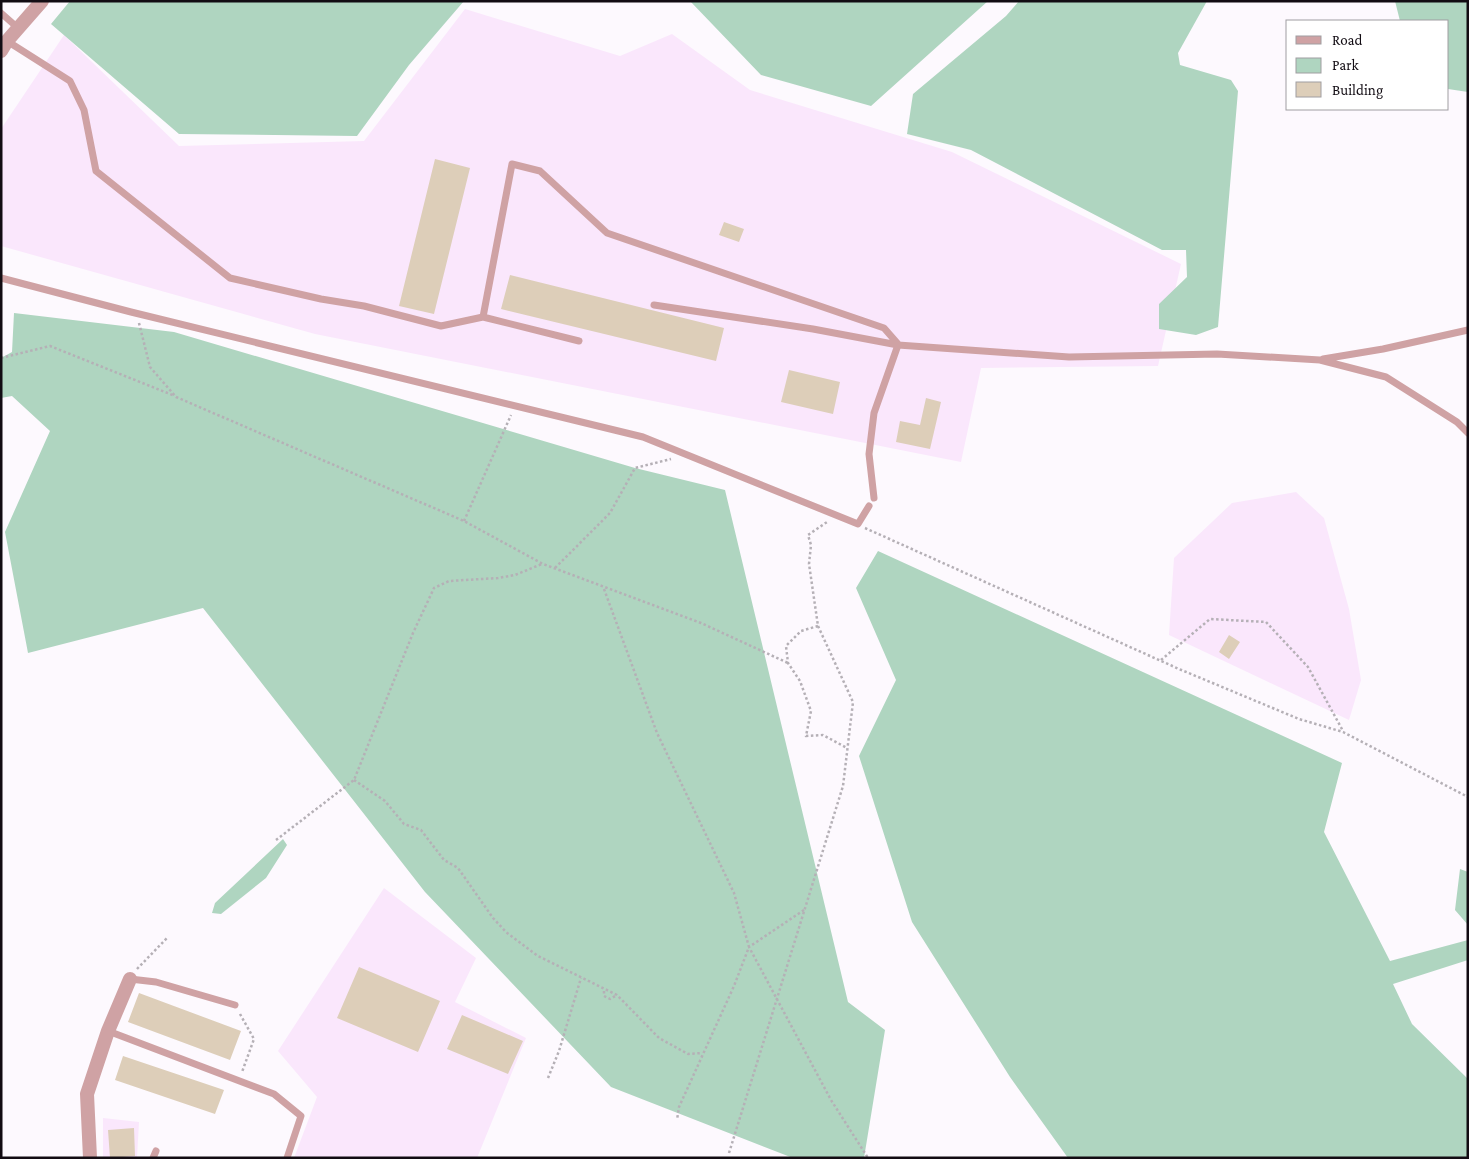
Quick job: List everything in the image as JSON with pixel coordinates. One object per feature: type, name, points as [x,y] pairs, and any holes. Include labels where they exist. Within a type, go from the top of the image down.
[{"type":"street","points":[[4,46],[42,1]]},
{"type":"street","points":[[90,1158],[87,1094],[108,1031],[130,979]]},
{"type":"lane","points":[[1,13],[19,29]]},
{"type":"lane","points":[[4,46],[70,81],[84,110],[96,170],[230,278],[321,299],[364,306],[441,326],[483,317],[579,341]]},
{"type":"lane","points":[[483,317],[512,164],[540,171],[607,233],[884,328],[898,345]]},
{"type":"lane","points":[[1,278],[131,312],[642,437],[858,524],[869,506]]},
{"type":"lane","points":[[654,305],[813,329],[898,345],[1069,357],[1217,354],[1320,360],[1386,377],[1457,422],[1468,433]]},
{"type":"lane","points":[[1320,360],[1383,349],[1468,330]]},
{"type":"lane","points":[[874,498],[869,454],[874,413],[898,345]]},
{"type":"lane","points":[[130,979],[156,982],[235,1004]]},
{"type":"lane","points":[[108,1031],[274,1094],[301,1116],[287,1158]]},
{"type":"path","points":[[131,312],[140,324],[150,367],[176,397]]},
{"type":"path","points":[[1,358],[50,346],[176,397],[464,521],[543,564],[701,623],[788,663]]},
{"type":"path","points":[[464,521],[515,405]]},
{"type":"path","points":[[555,568],[610,513],[635,468],[688,454]]},
{"type":"path","points":[[729,1153],[843,786],[853,702],[818,626],[809,564],[811,545],[808,535],[827,522],[846,519]]},
{"type":"path","points":[[858,524],[1160,660],[1299,719],[1343,732],[1468,798]]},
{"type":"path","points":[[276,840],[354,780],[413,633],[434,588],[449,581],[515,575],[543,564]]},
{"type":"path","points":[[604,588],[657,733],[734,894],[749,947],[831,1100],[868,1158]]},
{"type":"path","points":[[1160,660],[1210,619],[1266,622],[1308,667],[1343,732]]},
{"type":"path","points":[[818,626],[801,630],[786,646],[788,663],[800,681],[811,711],[806,736],[823,736],[847,748]]},
{"type":"path","points":[[354,780],[384,801],[404,824],[420,830],[444,860],[458,868],[493,918],[506,932],[538,956],[617,995],[659,1038],[688,1054],[702,1053]]},
{"type":"path","points":[[677,1120],[679,1106],[734,986],[749,947],[805,910]]},
{"type":"path","points":[[130,979],[141,963],[167,938]]},
{"type":"path","points":[[548,1078],[559,1051],[580,978]]},
{"type":"path","points":[[604,990],[604,996],[610,999],[617,995]]},
{"type":"path","points":[[235,1004],[254,1039],[238,1081]]},
{"type":"shaded area","points":[[465,9],[620,56],[672,34],[750,90],[952,152],[1181,264],[1158,366],[981,368],[961,462],[315,334],[1,246],[1,129],[64,35],[179,146],[364,141]]},
{"type":"shaded area","points":[[1296,492],[1324,518],[1349,609],[1361,680],[1349,720],[1169,635],[1174,558],[1232,503]]},
{"type":"shaded area","points":[[384,888],[476,958],[455,1002],[526,1038],[477,1158],[294,1158],[317,1097],[278,1051]]},
{"type":"shaded area","points":[[103,1118],[139,1122],[137,1158],[103,1158]]},
{"type":"green space","points":[[70,1],[464,1],[409,65],[357,136],[179,134],[51,24]]},
{"type":"green space","points":[[690,1],[988,1],[871,106],[761,75]]},
{"type":"green space","points":[[1019,1],[1207,1],[1178,53],[1180,65],[1231,80],[1238,91],[1218,327],[1196,335],[1159,329],[1159,304],[1187,277],[1186,250],[1162,250],[971,150],[907,134],[913,94],[1006,16]]},
{"type":"green space","points":[[1395,1],[1468,1],[1468,92],[1449,89],[1449,20],[1400,20]]},
{"type":"green space","points":[[14,313],[174,332],[635,468],[725,490],[848,1002],[885,1030],[864,1158],[793,1158],[611,1087],[425,892],[203,608],[28,653],[5,532],[50,431],[12,396],[1,398],[1,358],[12,352]]},
{"type":"green space","points":[[878,551],[1342,763],[1324,832],[1390,961],[1468,940],[1468,960],[1393,984],[1412,1024],[1468,1079],[1468,1158],[1068,1158],[1010,1077],[912,922],[859,756],[896,680],[856,588]]},
{"type":"green space","points":[[283,839],[287,845],[266,878],[221,914],[212,913],[215,903]]},
{"type":"green space","points":[[1460,869],[1468,872],[1468,925],[1455,910]]},
{"type":"building","points":[[435,159],[470,168],[434,314],[399,306]]},
{"type":"building","points":[[724,222],[744,229],[739,242],[719,235]]},
{"type":"building","points":[[510,275],[724,328],[716,361],[501,309]]},
{"type":"building","points":[[789,370],[840,382],[833,414],[781,402]]},
{"type":"building","points":[[926,398],[941,402],[930,449],[896,442],[900,421],[920,425]]},
{"type":"building","points":[[1229,635],[1240,642],[1229,659],[1219,652]]},
{"type":"building","points":[[359,967],[440,1001],[418,1052],[337,1018]]},
{"type":"building","points":[[139,993],[241,1031],[230,1060],[128,1022]]},
{"type":"building","points":[[462,1015],[523,1041],[508,1074],[447,1049]]},
{"type":"building","points":[[123,1056],[224,1090],[215,1114],[115,1080]]},
{"type":"building","points":[[134,1128],[135,1156],[110,1158],[108,1130]]}]
